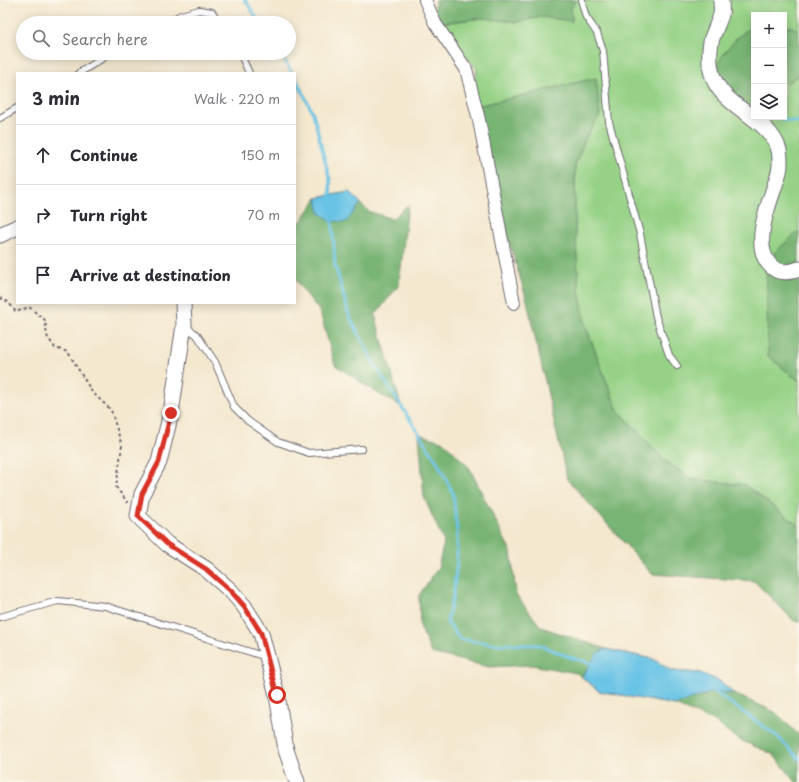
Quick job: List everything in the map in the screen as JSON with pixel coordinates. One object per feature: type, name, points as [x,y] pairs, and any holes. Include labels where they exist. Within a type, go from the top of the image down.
[{"type":"street","points":[[425,0],[435,24],[466,69],[479,120],[514,303]]},
{"type":"street","points":[[721,0],[721,14],[712,40],[710,59],[712,73],[718,89],[764,127],[773,137],[779,150],[780,167],[763,224],[762,237],[765,258],[772,268],[780,272],[790,272],[799,269]]},
{"type":"street","points":[[0,235],[16,227]]},
{"type":"street","points":[[183,304],[184,325],[171,413],[159,462],[142,494],[138,516],[167,544],[206,569],[231,591],[244,606],[261,633],[277,695],[286,750],[297,782]]},
{"type":"lane","points":[[582,0],[586,17],[597,33],[603,51],[609,122],[640,234],[656,316],[669,355],[677,366]]},
{"type":"lane","points":[[179,16],[199,10],[212,12],[215,16]]},
{"type":"lane","points":[[81,72],[99,60]]},
{"type":"lane","points":[[243,60],[249,72]]},
{"type":"lane","points":[[0,118],[16,109]]},
{"type":"lane","points":[[184,325],[198,335],[215,362],[234,407],[248,421],[278,442],[309,453],[362,449]]},
{"type":"lane","points":[[0,617],[58,601],[105,606],[267,657]]},
{"type":"path","points":[[0,298],[8,302],[16,312],[29,307],[45,320],[47,336],[55,348],[68,352],[92,392],[111,410],[122,446],[116,487],[138,516]]},
{"type":"green space","points":[[435,0],[576,0],[571,8],[572,21],[542,17],[517,22],[483,18],[435,23]]},
{"type":"green space","points":[[576,0],[610,3],[612,0],[799,0],[799,30],[787,27],[787,12],[751,12],[751,27],[735,39],[743,112],[751,107],[751,120],[787,120],[787,83],[799,75],[799,231],[790,241],[768,356],[799,381],[799,526],[745,485],[692,479],[665,461],[617,409],[586,327],[579,290],[575,225],[575,165],[586,137],[600,115],[596,78],[469,108],[477,69],[435,24],[483,18],[517,22],[542,17],[572,21],[571,8]]},
{"type":"green space","points":[[751,27],[751,107],[743,112],[712,76],[724,53],[739,36]]},
{"type":"green space","points":[[787,27],[799,30],[799,75],[787,83]]},
{"type":"green space","points":[[596,78],[600,115],[586,137],[575,165],[575,225],[579,290],[586,327],[617,409],[665,461],[692,479],[745,485],[799,526],[799,622],[794,621],[754,581],[652,574],[567,479],[527,301],[469,108]]},
{"type":"green space","points":[[349,192],[368,211],[392,219],[408,205],[399,285],[375,315],[401,406],[379,394],[335,365],[320,312],[296,280],[296,226],[298,226],[317,198]]},
{"type":"green space","points":[[799,231],[799,381],[768,356],[766,260]]},
{"type":"green space","points":[[419,434],[444,442],[469,467],[511,552],[516,595],[541,627],[606,649],[653,659],[672,671],[700,673],[721,682],[734,694],[775,712],[799,735],[799,782],[796,782],[773,754],[740,740],[713,721],[675,705],[599,691],[577,673],[532,665],[489,667],[431,653],[420,626],[419,595],[438,568],[444,542],[424,497]]},
{"type":"water","points":[[349,192],[361,203],[346,222],[332,221],[320,213],[317,198]]},
{"type":"water","points":[[606,649],[653,659],[672,671],[700,673],[721,682],[734,694],[715,691],[675,705],[599,691],[582,677],[597,653]]},
{"type":"waterway","points":[[245,0],[255,16]]},
{"type":"waterway","points":[[284,60],[291,72]]},
{"type":"waterway","points":[[296,79],[313,113],[330,180],[331,198]]},
{"type":"waterway","points":[[786,120],[799,122]]},
{"type":"waterway","points":[[332,218],[335,265],[349,315],[376,367],[438,463],[453,493],[457,530],[457,562],[453,596],[447,622],[460,639],[495,644],[540,645],[569,657],[594,664]]},
{"type":"waterway","points":[[712,690],[777,736],[799,759]]},
{"type":"route","points":[[171,413],[159,462],[142,494],[138,516],[167,544],[206,569],[231,591],[244,606],[261,633],[277,695]]}]
